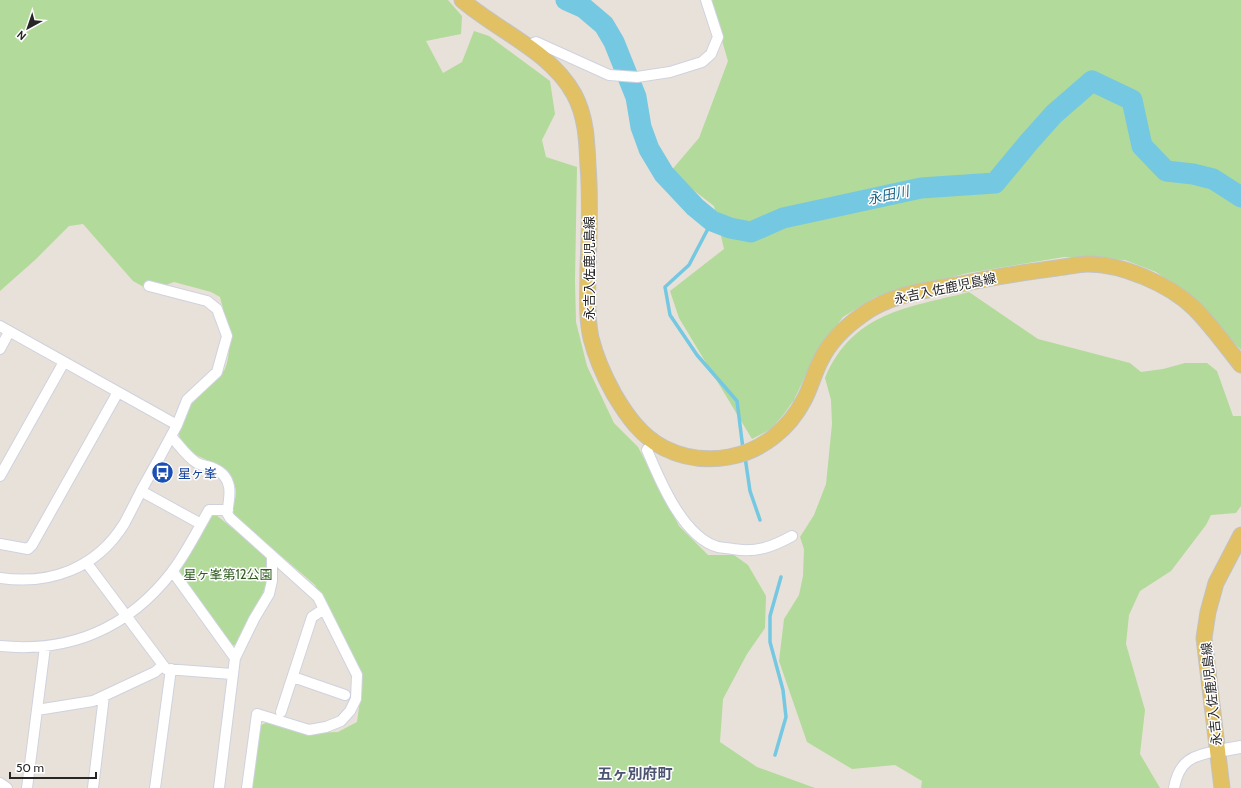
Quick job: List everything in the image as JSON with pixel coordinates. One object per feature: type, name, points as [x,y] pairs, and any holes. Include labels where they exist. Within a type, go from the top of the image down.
[{"type":"main road","name":"永吉入佐鹿児島線","points":[[462,0],[475,11],[527,46],[556,71],[568,85],[575,97],[584,121],[590,186],[587,309],[590,335],[604,374],[619,402],[639,431],[659,445],[683,455],[706,459],[719,459],[746,454],[774,437],[786,426],[806,398],[820,361],[841,332],[864,313],[883,302],[901,296],[1013,273],[1087,264],[1108,266],[1141,276],[1159,284],[1183,299],[1195,309],[1241,365]]},
{"type":"main road","name":"永吉入佐鹿児島線","points":[[1222,788],[1204,638],[1208,612],[1216,583],[1241,535]]},
{"type":"street","points":[[527,46],[536,42],[609,75],[637,77],[670,72],[702,62],[711,54],[718,37],[706,0]]},
{"type":"street","points":[[0,578],[21,581],[43,579],[67,572],[86,562],[107,544],[123,525],[177,425],[186,400],[217,372],[227,336],[217,309],[207,301],[149,286]]},
{"type":"street","points":[[0,326],[177,425]]},
{"type":"street","points":[[0,348],[9,332]]},
{"type":"street","points":[[0,476],[64,362]]},
{"type":"street","points":[[0,544],[28,549],[32,545],[118,392]]},
{"type":"street","points":[[171,436],[196,462],[216,469],[229,482],[230,496],[227,513],[230,518],[318,597],[357,675],[358,690],[356,699],[350,711],[341,721],[326,727],[309,730],[257,714],[247,788]]},
{"type":"street","points":[[659,445],[647,450],[670,498],[686,522],[699,537],[717,547],[742,551],[772,547],[792,536]]},
{"type":"street","points":[[141,491],[201,524]]},
{"type":"street","points":[[0,646],[45,647],[66,643],[107,628],[146,602],[173,572],[209,510],[228,510]]},
{"type":"street","points":[[219,788],[235,658],[254,619],[269,594],[272,581],[272,556]]},
{"type":"street","points":[[86,562],[167,667],[155,788]]},
{"type":"street","points":[[173,572],[235,658]]},
{"type":"street","points":[[281,712],[312,617],[324,609]]},
{"type":"street","points":[[27,788],[45,647]]},
{"type":"street","points":[[37,710],[87,702],[104,696],[167,667],[232,674]]},
{"type":"street","points":[[293,677],[345,695]]},
{"type":"street","points":[[93,788],[104,696]]},
{"type":"street","points":[[1174,788],[1180,768],[1187,761],[1204,753],[1241,747]]},
{"type":"street","points":[[0,783],[7,788]]},
{"type":"green space","points":[[0,0],[448,0],[462,16],[461,34],[426,41],[443,73],[462,62],[474,31],[489,36],[550,81],[555,114],[542,140],[546,157],[577,167],[575,281],[576,322],[587,366],[614,423],[638,447],[679,526],[708,555],[734,555],[748,565],[766,596],[765,628],[747,654],[723,699],[720,742],[757,767],[815,788],[252,788],[261,725],[268,722],[312,733],[338,732],[357,722],[361,693],[357,663],[315,585],[236,517],[231,510],[236,492],[235,485],[228,471],[221,466],[191,452],[181,441],[179,433],[180,424],[182,416],[190,402],[225,369],[228,360],[228,333],[220,297],[211,292],[174,282],[151,291],[133,281],[83,224],[69,226],[35,260],[0,291]]},
{"type":"green space","points":[[710,0],[1241,0],[1241,350],[1189,294],[1156,272],[1125,260],[1064,257],[968,273],[875,297],[843,317],[817,351],[794,400],[784,414],[771,429],[752,439],[679,318],[670,291],[724,249],[714,206],[670,172],[699,138],[728,61]]},
{"type":"green space","points":[[969,292],[1038,339],[1130,363],[1141,372],[1163,369],[1185,363],[1207,363],[1217,371],[1233,416],[1241,416],[1241,506],[1236,513],[1211,515],[1206,525],[1171,571],[1140,591],[1129,615],[1126,644],[1145,710],[1140,754],[1160,788],[921,788],[922,781],[895,765],[852,769],[807,742],[779,661],[784,619],[799,595],[803,576],[804,549],[800,537],[814,515],[826,484],[832,424],[831,400],[825,378],[837,356],[851,339],[867,326],[884,316],[904,309]]},
{"type":"green space","name":"星ヶ峯第12公園","points":[[213,515],[216,515],[265,554],[268,565],[265,588],[260,601],[237,645],[232,645],[181,574],[180,570]]},
{"type":"waterway","name":"永田川","points":[[566,0],[584,8],[604,25],[614,42],[636,97],[641,127],[649,149],[664,174],[695,207],[712,221],[730,228],[751,232],[783,218],[921,188],[995,183],[1054,114],[1092,81],[1132,100],[1142,146],[1166,171],[1193,174],[1213,179],[1241,197]]},
{"type":"waterway","points":[[712,221],[689,265],[665,287],[670,315],[697,355],[737,401],[743,449]]},
{"type":"waterway","points":[[745,457],[750,491],[760,520]]},
{"type":"waterway","points":[[775,755],[786,717],[783,690],[770,642],[770,616],[781,577]]},
{"type":"place","name":"星ヶ峯","points":[[163,473]]},
{"type":"district","name":"五ヶ別府町","points":[[635,774]]}]
